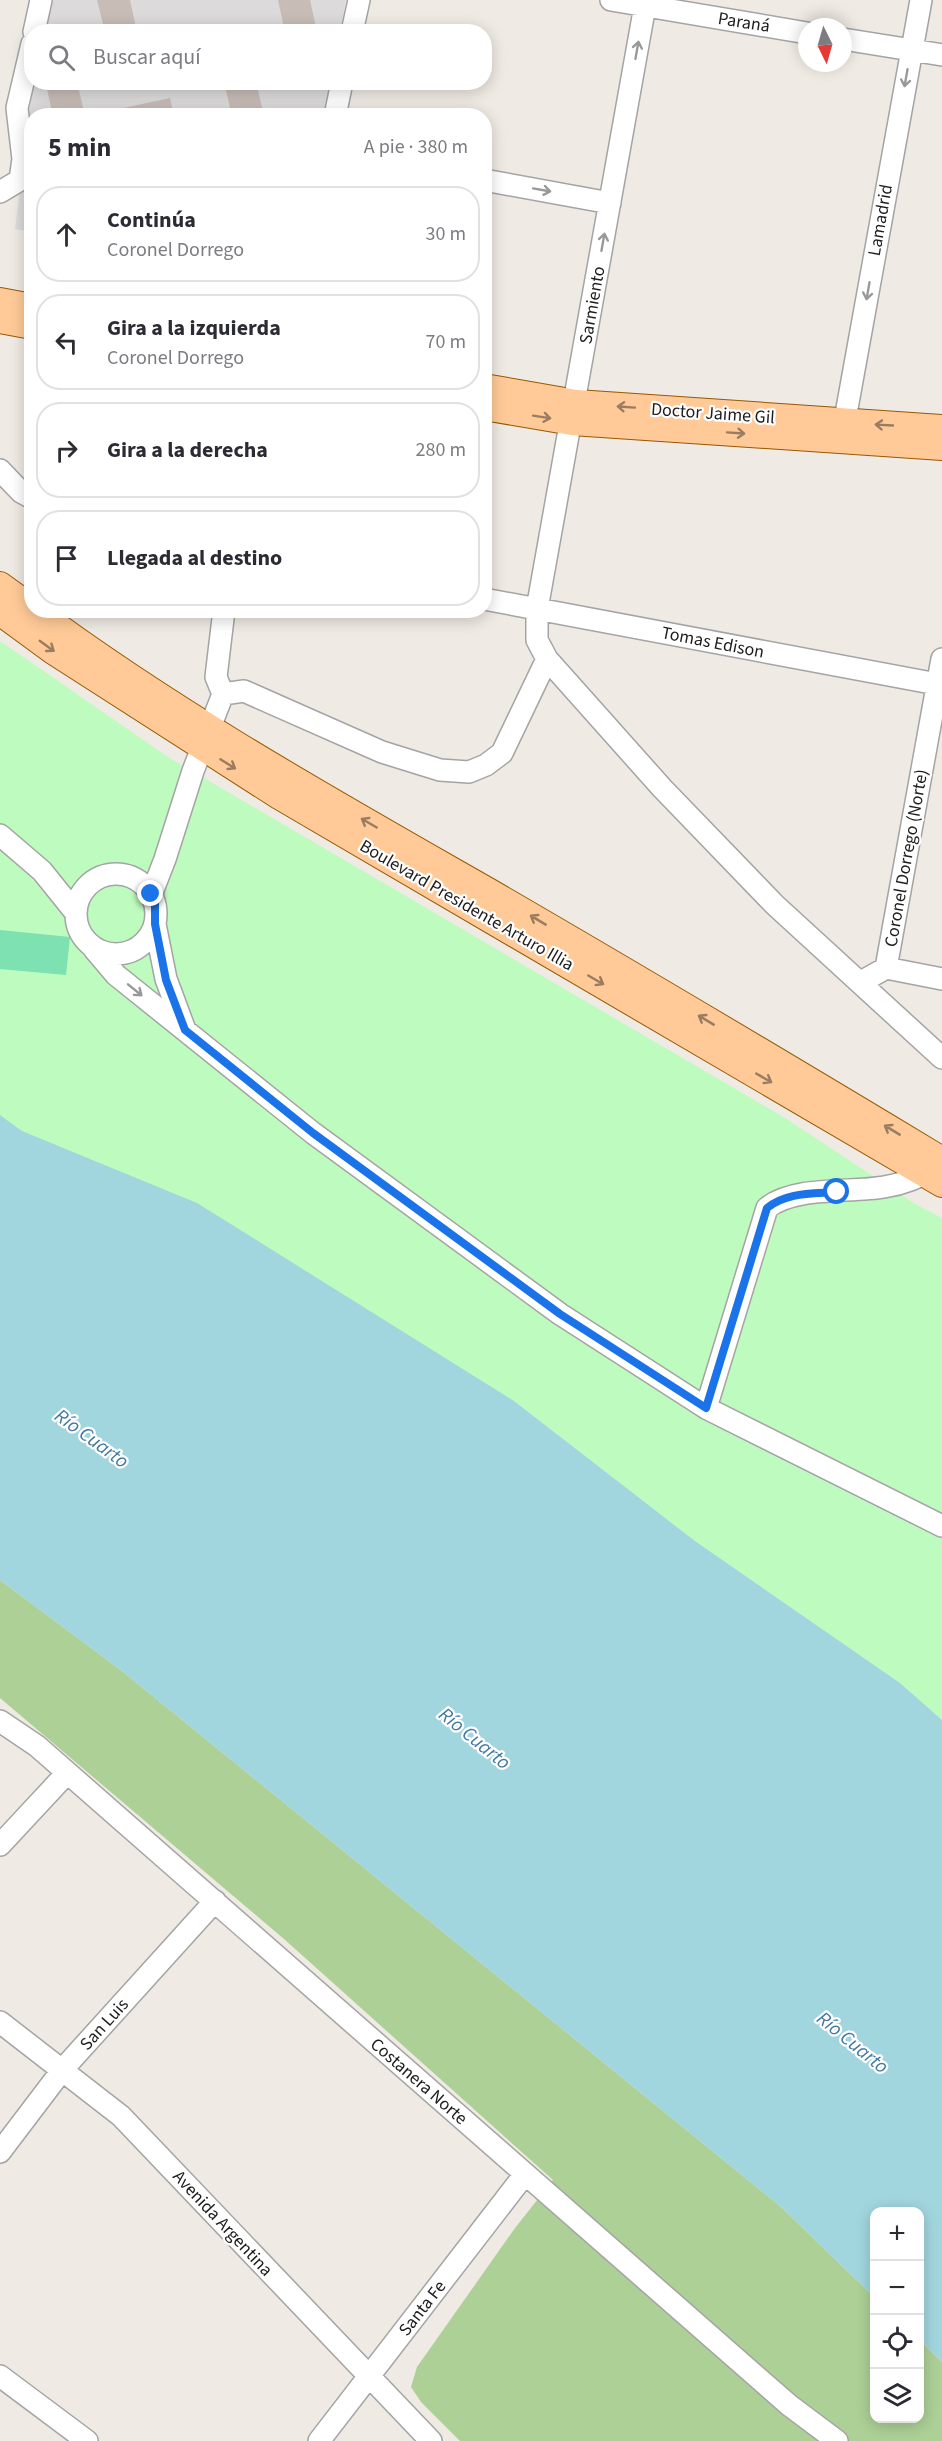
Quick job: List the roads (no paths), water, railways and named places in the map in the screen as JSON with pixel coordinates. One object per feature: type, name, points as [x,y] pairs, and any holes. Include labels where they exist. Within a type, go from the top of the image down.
[{"type":"main road","points":[[0,301],[24,306]]},
{"type":"main road","points":[[0,320],[24,324]]},
{"type":"main road","name":"Doctor Jaime Gil","points":[[492,389],[574,413]]},
{"type":"main road","name":"Doctor Jaime Gil","points":[[492,408],[843,431],[942,447]]},
{"type":"main road","name":"Doctor Jaime Gil","points":[[843,431],[942,428]]},
{"type":"main road","name":"Boulevard Presidente Arturo Illia","points":[[0,585],[24,602]]},
{"type":"main road","name":"Boulevard Presidente Arturo Illia","points":[[0,612],[53,651],[206,738],[938,1170]]},
{"type":"main road","name":"Boulevard Presidente Arturo Illia","points":[[45,618],[206,738]]},
{"type":"street","points":[[36,24],[41,0]]},
{"type":"street","points":[[354,24],[359,0]]},
{"type":"street","name":"Paraná","points":[[611,0],[646,3],[798,31]]},
{"type":"street","name":"Lamadrid","points":[[843,431],[921,0]]},
{"type":"street","name":"Sarmiento","points":[[646,3],[537,609],[537,640],[548,659],[662,788],[775,905],[942,1058]]},
{"type":"street","points":[[852,40],[942,55]]},
{"type":"street","points":[[0,192],[20,180],[23,159],[8,111],[24,66]]},
{"type":"street","points":[[337,108],[340,90]]},
{"type":"street","points":[[492,181],[610,203]]},
{"type":"street","points":[[0,470],[24,494]]},
{"type":"street","name":"Tomas Edison","points":[[492,601],[940,685]]},
{"type":"street","points":[[151,894],[223,694],[216,677],[223,618]]},
{"type":"street","points":[[223,694],[244,691],[382,752],[440,770],[469,772],[486,765],[502,753],[548,659]]},
{"type":"street","name":"Coronel Dorrego (Norte)","points":[[861,982],[886,968],[940,685],[942,659]]},
{"type":"street","points":[[0,835],[42,871],[75,912],[79,933],[116,975],[313,1133],[551,1307],[706,1408],[942,1526]]},
{"type":"street","points":[[75,912],[82,891],[92,882],[104,875],[117,874],[165,859]]},
{"type":"street","points":[[42,871],[82,891]]},
{"type":"street","points":[[94,949],[112,954],[131,952],[146,941],[155,924],[157,914],[151,894],[131,877],[117,874]]},
{"type":"street","points":[[155,924],[166,980],[185,1030]]},
{"type":"street","points":[[886,968],[942,979]]},
{"type":"street","points":[[706,1408],[767,1208],[777,1200],[793,1196],[884,1187],[909,1182],[938,1170]]},
{"type":"street","name":"Costanera Norte","points":[[0,1721],[37,1746],[789,2405],[837,2441]]},
{"type":"street","points":[[0,1845],[67,1773]]},
{"type":"street","name":"San Luis","points":[[0,2152],[63,2069],[215,1901]]},
{"type":"street","name":"Avenida Argentina","points":[[0,2022],[121,2115],[431,2441]]},
{"type":"street","name":"Santa Fe","points":[[319,2441],[525,2174]]},
{"type":"street","points":[[0,2376],[87,2441]]},
{"type":"water","name":"Río Cuarto","points":[[0,1115],[22,1131],[197,1203],[514,1401],[695,1541],[900,1683],[942,1720],[942,2362],[924,2344],[924,2207],[870,2207],[870,2293],[780,2206],[122,1671],[0,1580]]}]
